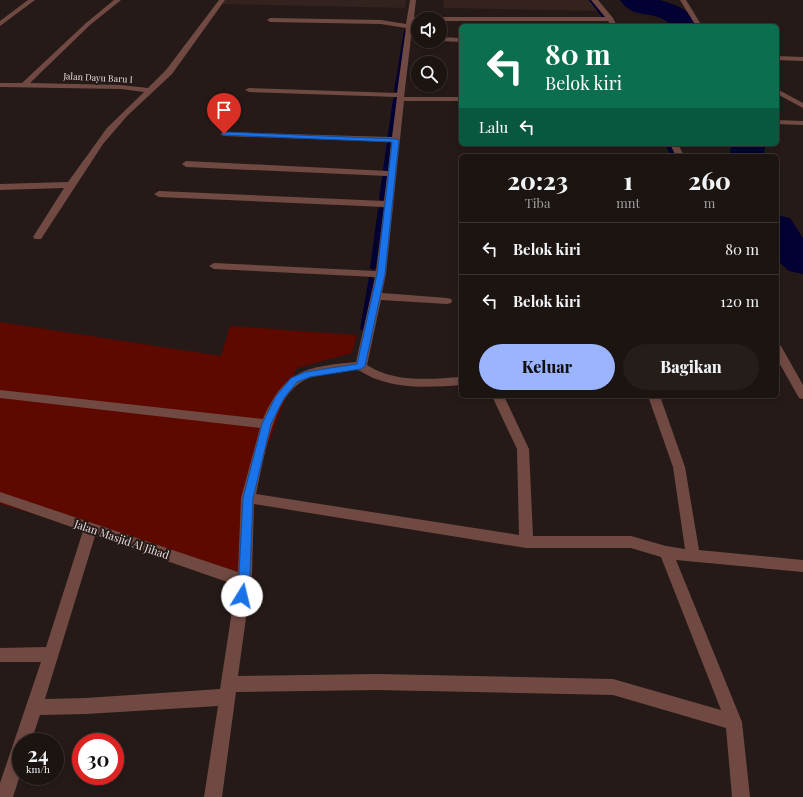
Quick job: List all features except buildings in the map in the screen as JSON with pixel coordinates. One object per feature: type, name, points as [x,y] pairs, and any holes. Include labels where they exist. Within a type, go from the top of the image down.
[{"type":"street","points":[[0,24],[32,0]]},
{"type":"street","points":[[24,85],[88,24],[118,0]]},
{"type":"street","points":[[38,237],[71,185],[110,131],[129,110],[169,72],[222,0]]},
{"type":"street","points":[[361,366],[381,274],[400,97],[413,0]]},
{"type":"street","points":[[594,0],[614,24]]},
{"type":"street","points":[[683,0],[698,24]]},
{"type":"street","points":[[270,20],[410,23],[611,20]]},
{"type":"street","points":[[447,39],[459,40]]},
{"type":"street","points":[[779,58],[803,59]]},
{"type":"street","name":"Jalan Dayu Baru I","points":[[0,85],[121,87],[150,91]]},
{"type":"street","points":[[249,90],[459,99]]},
{"type":"street","points":[[779,92],[803,106]]},
{"type":"street","points":[[779,122],[803,123]]},
{"type":"street","points":[[224,134],[396,140]]},
{"type":"street","points":[[186,164],[392,174]]},
{"type":"street","points":[[0,187],[71,185]]},
{"type":"street","points":[[159,194],[388,204]]},
{"type":"street","points":[[214,266],[381,274]]},
{"type":"street","points":[[375,296],[447,301]]},
{"type":"street","points":[[779,353],[803,396]]},
{"type":"street","points":[[213,797],[244,581],[248,498],[267,424],[280,396],[294,380],[308,374],[361,366],[374,374],[393,379],[419,382],[459,382]]},
{"type":"street","points":[[0,394],[267,424]]},
{"type":"street","points":[[499,398],[523,448],[526,542]]},
{"type":"street","points":[[655,398],[679,467],[693,556]]},
{"type":"street","name":"Jalan Masjid Al Jihad","points":[[0,497],[244,581]]},
{"type":"street","points":[[248,498],[526,542],[631,542],[666,552],[693,556],[803,566]]},
{"type":"street","points":[[26,733],[91,528]]},
{"type":"street","points":[[666,552],[734,722],[741,797]]},
{"type":"street","points":[[0,655],[52,654]]},
{"type":"street","points":[[34,707],[86,706],[228,691],[377,682],[613,686],[734,722]]},
{"type":"street","points":[[4,797],[12,773]]},
{"type":"shaded area","points":[[225,0],[406,0],[405,8],[222,4]]},
{"type":"shaded area","points":[[443,0],[590,0],[598,11],[444,8]]},
{"type":"shaded area","points":[[0,322],[221,356],[230,326],[357,335],[352,353],[297,368],[248,498],[241,574],[0,504]]},
{"type":"waterway","points":[[591,0],[604,16]]},
{"type":"waterway","points":[[633,0],[641,6],[657,7],[674,13],[685,24]]},
{"type":"waterway","points":[[397,91],[406,31]]},
{"type":"waterway","points":[[386,170],[396,99]]},
{"type":"waterway","points":[[669,146],[673,154]]},
{"type":"waterway","points":[[746,154],[748,146]]},
{"type":"waterway","points":[[382,199],[385,177]]},
{"type":"waterway","points":[[373,268],[381,209]]},
{"type":"waterway","points":[[779,230],[793,255],[803,262]]},
{"type":"waterway","points":[[364,329],[371,279]]},
{"type":"route","points":[[224,134],[396,140],[381,274],[361,366],[308,374],[294,380],[280,396],[267,424],[248,498],[245,574],[242,596]]}]
